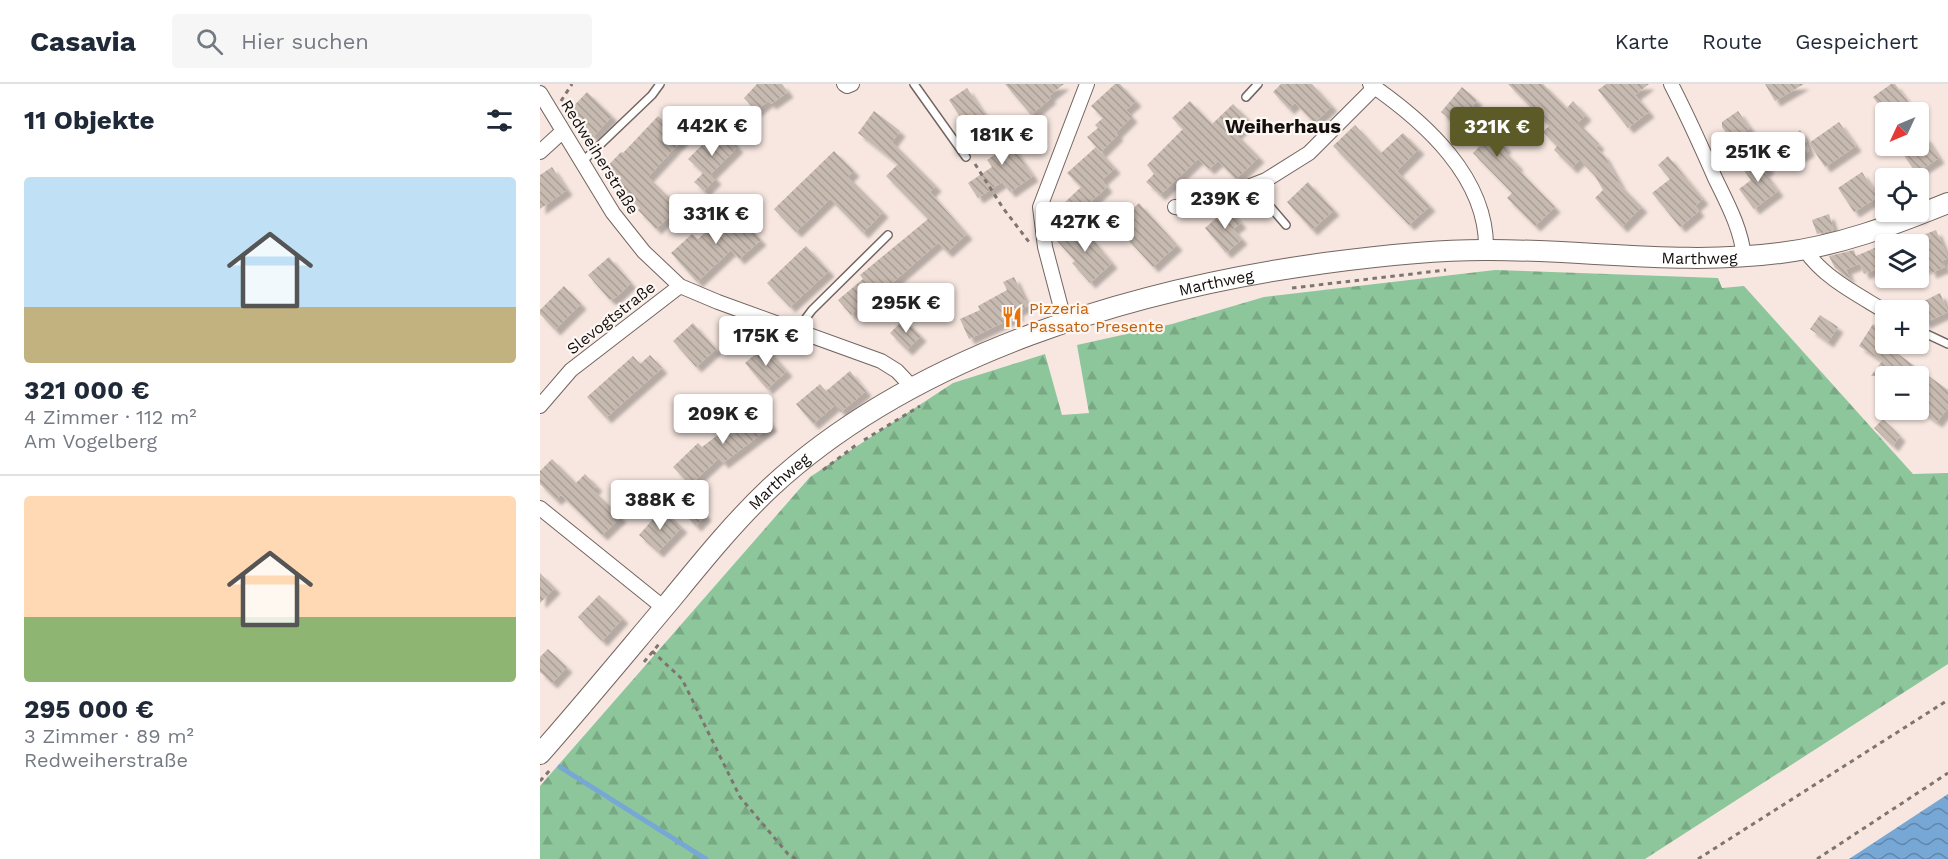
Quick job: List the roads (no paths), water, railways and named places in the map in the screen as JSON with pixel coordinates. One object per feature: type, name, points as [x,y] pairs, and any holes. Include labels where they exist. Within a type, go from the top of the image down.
[{"type":"main road","name":"Marthweg","points":[[547,760],[648,626],[737,522],[781,478],[847,429],[917,397],[966,363],[1065,323],[1176,291],[1264,273],[1385,256],[1486,250],[1744,257],[1805,250],[1860,235],[1948,203]]},
{"type":"street","points":[[844,84],[847,86],[852,84]]},
{"type":"street","points":[[1065,323],[1045,246],[1040,207],[1087,84]]},
{"type":"street","points":[[1671,84],[1692,124],[1733,215],[1743,242],[1744,257]]},
{"type":"street","points":[[1175,207],[1191,209],[1259,183],[1309,153],[1373,86],[1400,105],[1432,135],[1462,171],[1485,221],[1486,250]]},
{"type":"street","name":"Redweiherstraße","points":[[540,93],[613,213],[644,252],[680,286],[881,361],[897,371],[917,397]]},
{"type":"street","points":[[540,152],[563,131]]},
{"type":"street","points":[[1805,250],[1812,260],[1830,276],[1875,305]]},
{"type":"street","name":"Slevogtstraße","points":[[540,406],[571,370],[680,286]]},
{"type":"street","points":[[540,508],[664,608]]},
{"type":"lane","points":[[582,162],[652,95],[660,84]]},
{"type":"lane","points":[[914,84],[966,158]]},
{"type":"lane","points":[[1246,97],[1258,84]]},
{"type":"lane","points":[[1259,183],[1267,203],[1286,225]]},
{"type":"lane","points":[[797,330],[812,310],[888,235]]},
{"type":"lane","points":[[1929,335],[1948,344]]},
{"type":"water","points":[[1948,794],[1948,859],[1849,859]]},
{"type":"waterway","points":[[560,767],[706,859]]},
{"type":"place","name":"Pizzeria Passato Presente","points":[[1012,317]]},
{"type":"district","name":"Weiherhaus","points":[[1283,126]]}]
